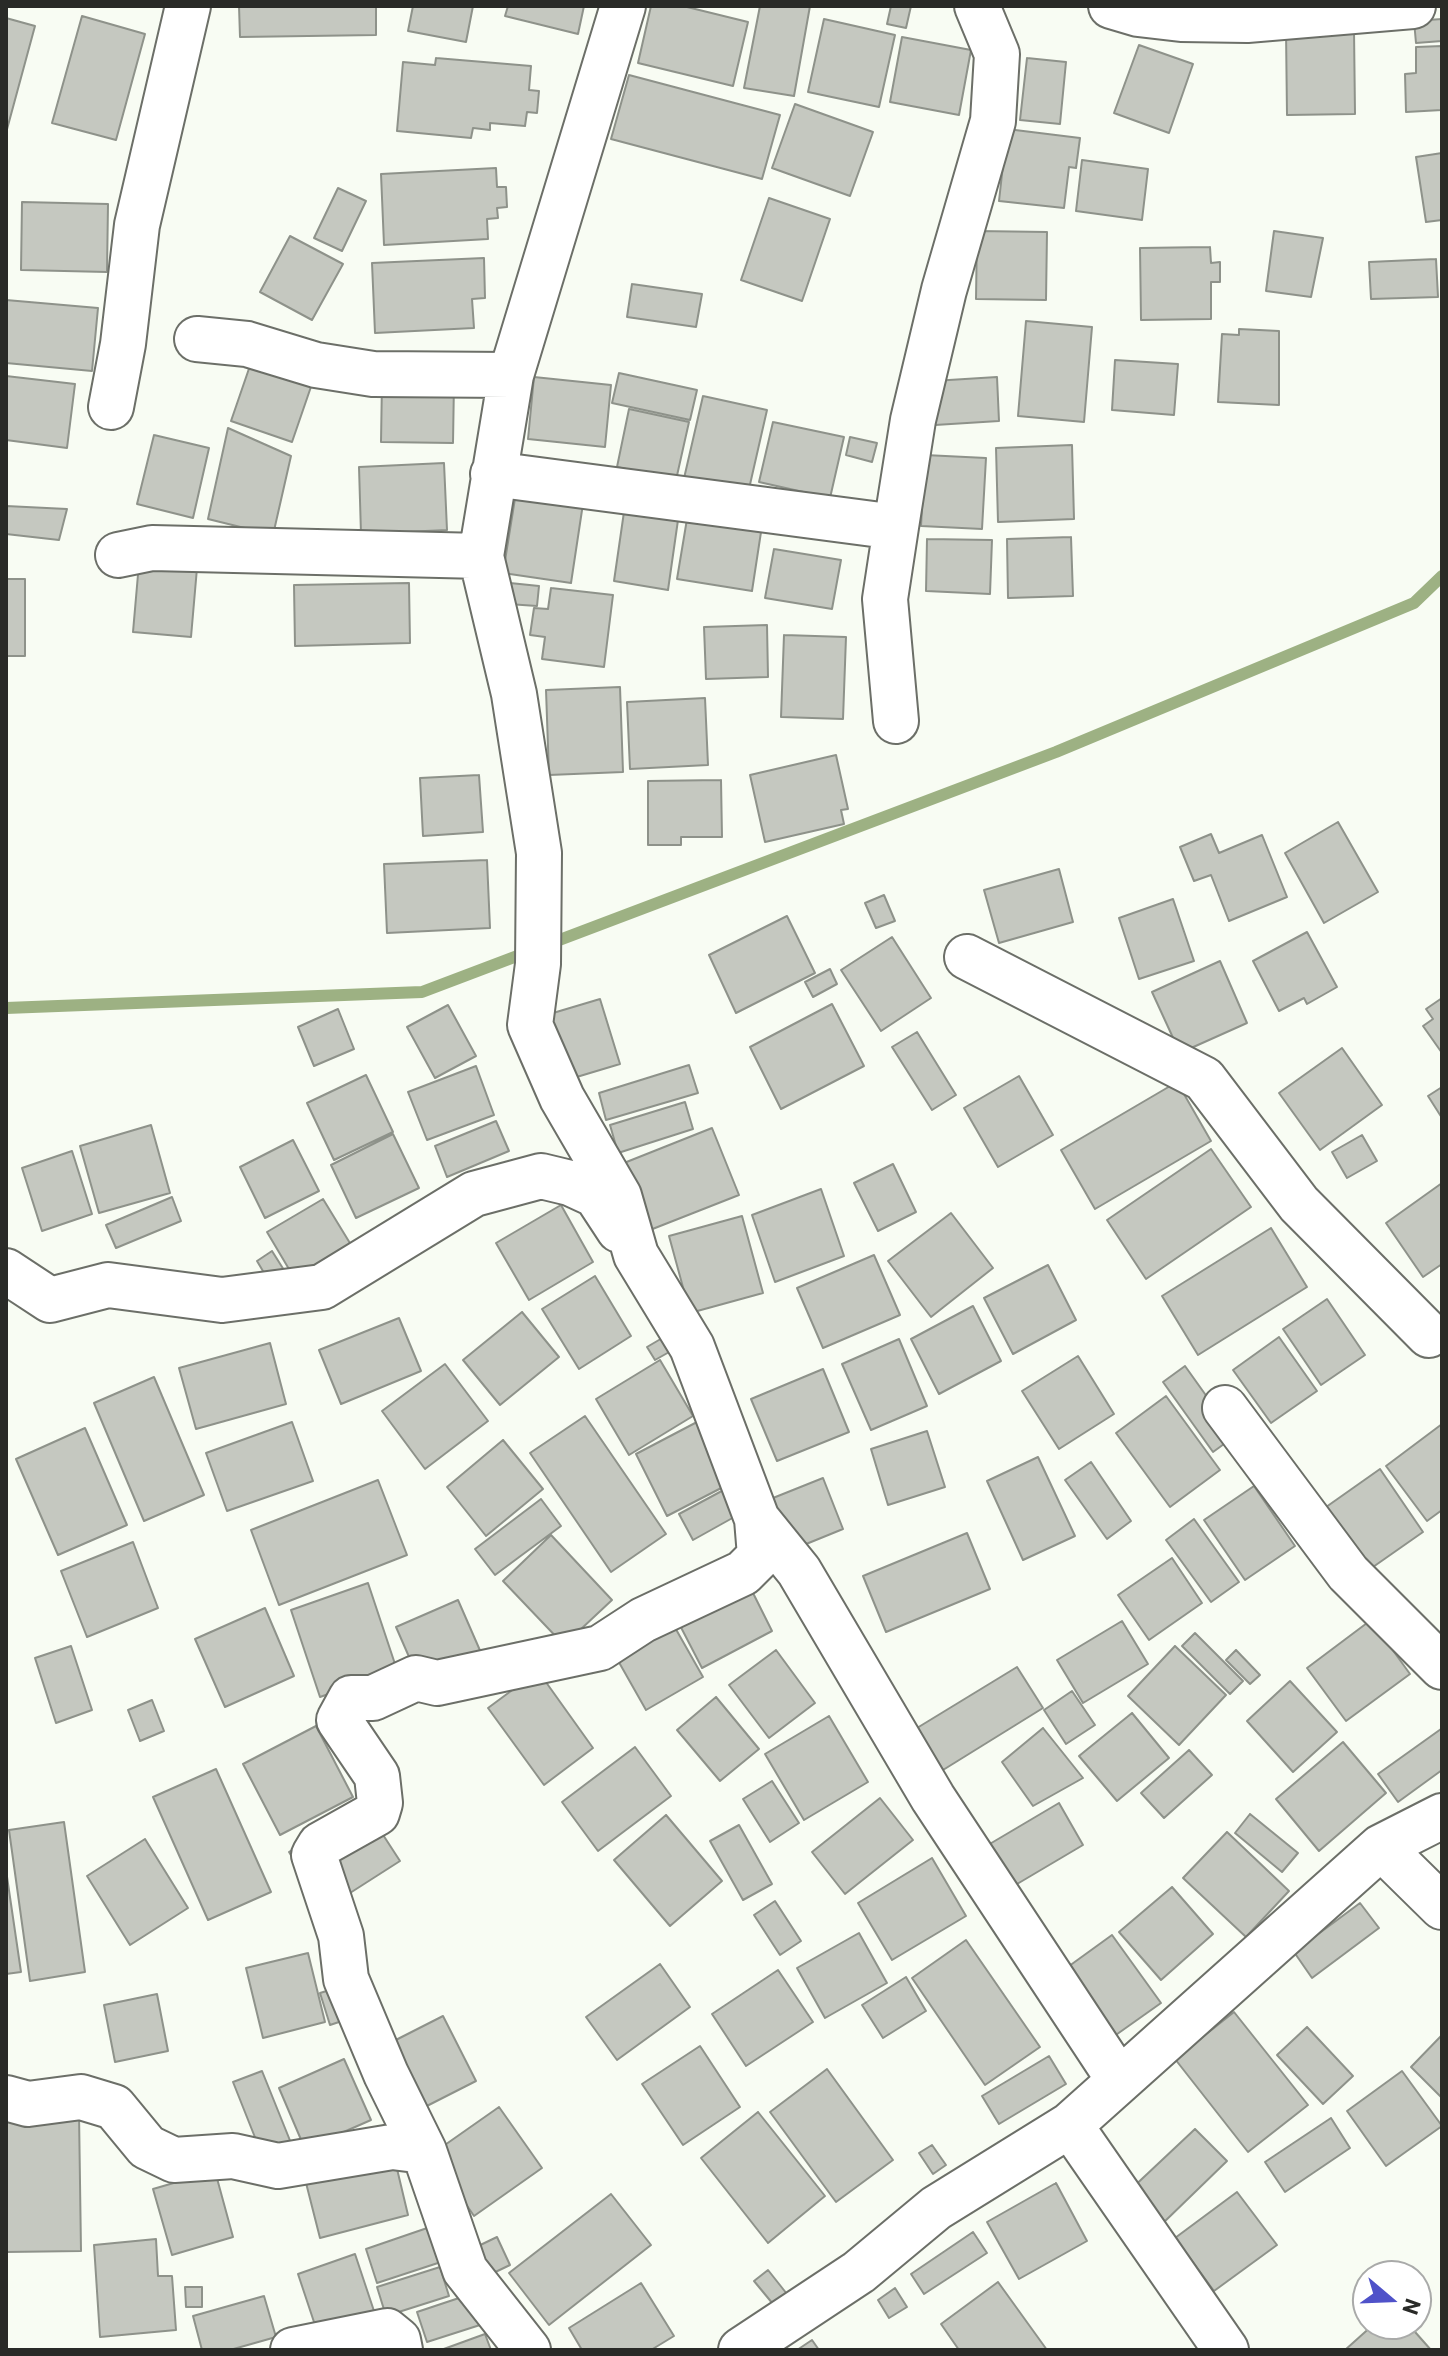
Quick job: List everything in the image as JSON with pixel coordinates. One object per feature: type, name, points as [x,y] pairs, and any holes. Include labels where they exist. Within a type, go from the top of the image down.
[{"type":"street","points":[[111,407],[123,344],[137,225],[188,6]]},
{"type":"street","points":[[623,6],[511,375],[481,556],[514,694],[539,853],[538,949],[530,1025],[562,1098],[619,1196],[636,1255]]},
{"type":"street","points":[[896,721],[885,599],[913,420],[944,290],[993,121],[997,54],[977,6]]},
{"type":"street","points":[[1111,6],[1138,14],[1181,19],[1247,20],[1413,6]]},
{"type":"street","points":[[197,339],[247,344],[316,365],[373,374],[511,375]]},
{"type":"street","points":[[493,474],[896,527]]},
{"type":"street","points":[[118,555],[152,548],[481,556]]},
{"type":"street","points":[[967,957],[1204,1079],[1299,1204],[1438,1336]]},
{"type":"street","points":[[6,1271],[50,1300],[108,1285],[222,1300],[322,1287],[474,1194],[541,1176],[570,1183],[596,1195],[692,1347],[757,1519],[760,1556],[743,1573],[643,1620],[600,1648],[437,1683],[416,1678],[373,1698],[351,1698],[342,1709],[339,1720],[377,1776],[380,1803],[377,1813],[320,1845],[314,1855],[341,1936],[346,1979],[386,2074],[424,2151],[465,2270],[528,2350]]},
{"type":"street","points":[[1225,1408],[1348,1573],[1442,1667]]},
{"type":"street","points":[[757,1519],[799,1571],[933,1798],[1119,2080]]},
{"type":"street","points":[[741,2350],[859,2272],[936,2208],[1070,2125],[1381,1847],[1442,1816]]},
{"type":"street","points":[[1381,1847],[1442,1907]]},
{"type":"street","points":[[6,2098],[28,2104],[81,2097],[114,2107],[147,2147],[174,2160],[233,2156],[278,2166],[392,2147],[424,2151]]},
{"type":"street","points":[[1070,2125],[1226,2350]]},
{"type":"street","points":[[304,2349],[387,2331],[398,2340],[400,2350]]},
{"type":"building","points":[[239,6],[376,6],[376,35],[240,37]]},
{"type":"building","points":[[413,6],[473,6],[466,42],[408,31]]},
{"type":"building","points":[[508,6],[584,6],[578,34],[505,16]]},
{"type":"building","points":[[651,6],[683,6],[748,22],[733,86],[638,63]]},
{"type":"building","points":[[760,6],[810,6],[794,96],[744,88]]},
{"type":"building","points":[[891,6],[911,6],[906,28],[887,24]]},
{"type":"building","points":[[82,16],[145,34],[116,140],[52,123]]},
{"type":"building","points":[[6,18],[35,26],[6,133]]},
{"type":"building","points":[[824,19],[895,35],[879,107],[808,92]]},
{"type":"building","points":[[1442,19],[1442,41],[1416,43],[1414,21]]},
{"type":"building","points":[[1354,30],[1355,114],[1287,115],[1286,31]]},
{"type":"building","points":[[902,37],[971,50],[959,115],[890,102]]},
{"type":"building","points":[[1139,45],[1193,64],[1169,133],[1114,113]]},
{"type":"building","points":[[1442,46],[1442,110],[1406,112],[1405,74],[1416,73],[1416,47]]},
{"type":"building","points":[[436,58],[531,66],[529,90],[539,91],[537,113],[527,112],[525,126],[490,123],[490,130],[473,128],[471,138],[397,131],[403,62],[435,65]]},
{"type":"building","points":[[1027,58],[1066,62],[1060,124],[1020,120]]},
{"type":"building","points":[[629,75],[780,115],[762,179],[611,139]]},
{"type":"building","points":[[795,104],[873,132],[850,196],[772,168]]},
{"type":"building","points":[[1007,129],[1080,138],[1076,168],[1069,167],[1064,208],[999,201]]},
{"type":"building","points":[[1442,153],[1442,220],[1426,222],[1416,157]]},
{"type":"building","points":[[1082,160],[1148,169],[1142,220],[1076,211]]},
{"type":"building","points":[[496,168],[497,187],[506,187],[507,207],[497,208],[498,218],[487,219],[488,239],[384,245],[381,174]]},
{"type":"building","points":[[338,188],[366,201],[342,251],[314,238]]},
{"type":"building","points":[[769,198],[830,219],[802,301],[741,280]]},
{"type":"building","points":[[22,202],[108,204],[107,272],[21,270]]},
{"type":"building","points":[[977,231],[1047,232],[1046,300],[976,299]]},
{"type":"building","points":[[1274,231],[1323,238],[1311,297],[1266,291]]},
{"type":"building","points":[[290,236],[343,264],[312,320],[260,292]]},
{"type":"building","points":[[1210,247],[1211,263],[1220,262],[1220,282],[1211,282],[1211,319],[1141,320],[1140,248]]},
{"type":"building","points":[[484,258],[485,298],[472,299],[474,328],[375,333],[372,263]]},
{"type":"building","points":[[1436,259],[1438,297],[1371,299],[1369,262]]},
{"type":"building","points":[[632,284],[702,294],[696,327],[627,317]]},
{"type":"building","points":[[6,300],[98,308],[92,371],[6,363]]},
{"type":"building","points":[[1026,321],[1092,327],[1084,422],[1018,416]]},
{"type":"building","points":[[1239,329],[1279,331],[1279,405],[1218,402],[1222,334],[1239,335]]},
{"type":"building","points":[[253,357],[314,378],[292,442],[231,421]]},
{"type":"building","points":[[1115,360],[1178,364],[1174,415],[1112,410]]},
{"type":"building","points":[[619,373],[697,390],[690,420],[612,403]]},
{"type":"building","points":[[6,376],[75,384],[67,448],[6,440]]},
{"type":"building","points":[[534,377],[611,385],[605,447],[528,439]]},
{"type":"building","points":[[997,377],[999,421],[935,425],[933,381]]},
{"type":"building","points":[[382,381],[454,382],[453,443],[381,442]]},
{"type":"building","points":[[703,396],[767,410],[746,502],[682,487]]},
{"type":"building","points":[[629,409],[689,422],[676,480],[617,467]]},
{"type":"building","points":[[773,422],[844,437],[830,498],[759,482]]},
{"type":"building","points":[[228,428],[291,456],[273,535],[208,519]]},
{"type":"building","points":[[154,435],[209,448],[193,518],[137,504]]},
{"type":"building","points":[[850,437],[877,443],[872,462],[846,455]]},
{"type":"building","points":[[1072,445],[1074,519],[998,522],[996,448]]},
{"type":"building","points":[[925,455],[986,458],[982,529],[921,526]]},
{"type":"building","points":[[444,463],[447,530],[361,534],[359,467]]},
{"type":"building","points":[[517,486],[584,497],[571,583],[503,573]]},
{"type":"building","points":[[626,498],[680,506],[668,590],[614,581]]},
{"type":"building","points":[[6,506],[67,509],[59,540],[6,534]]},
{"type":"building","points":[[689,507],[763,519],[752,591],[677,579]]},
{"type":"building","points":[[1071,537],[1073,596],[1008,598],[1007,539]]},
{"type":"building","points":[[927,539],[992,540],[990,594],[926,591]]},
{"type":"building","points":[[774,549],[841,560],[832,609],[765,598]]},
{"type":"building","points":[[139,563],[197,568],[191,637],[133,632]]},
{"type":"building","points":[[6,579],[25,579],[25,656],[6,656]]},
{"type":"building","points":[[409,583],[410,643],[295,646],[294,585]]},
{"type":"building","points":[[510,583],[539,586],[537,606],[508,604]]},
{"type":"building","points":[[551,588],[613,595],[604,667],[542,659],[545,637],[530,635],[534,608],[548,609]]},
{"type":"building","points":[[767,625],[768,677],[706,679],[704,627]]},
{"type":"building","points":[[784,635],[846,637],[843,719],[781,717]]},
{"type":"building","points":[[620,687],[623,772],[549,775],[546,690]]},
{"type":"building","points":[[705,698],[708,765],[630,769],[627,702]]},
{"type":"building","points":[[836,755],[848,809],[841,810],[844,824],[765,842],[750,775]]},
{"type":"building","points":[[479,775],[483,832],[423,836],[420,778]]},
{"type":"building","points":[[721,780],[722,837],[681,837],[681,845],[648,845],[648,781]]},
{"type":"building","points":[[1338,822],[1378,892],[1324,923],[1285,853]]},
{"type":"building","points":[[1211,834],[1219,853],[1262,835],[1287,897],[1229,921],[1211,875],[1194,881],[1180,847]]},
{"type":"building","points":[[487,860],[490,928],[387,933],[384,864]]},
{"type":"building","points":[[1059,869],[1073,922],[999,943],[984,890]]},
{"type":"building","points":[[884,895],[895,921],[876,928],[865,903]]},
{"type":"building","points":[[1173,899],[1194,961],[1139,979],[1119,918]]},
{"type":"building","points":[[787,916],[815,973],[736,1013],[709,955]]},
{"type":"building","points":[[1307,932],[1337,987],[1307,1004],[1304,998],[1279,1011],[1253,961]]},
{"type":"building","points":[[892,937],[931,998],[881,1031],[841,970]]},
{"type":"building","points":[[1220,961],[1247,1023],[1180,1053],[1152,992]]},
{"type":"building","points":[[830,969],[837,984],[813,997],[805,982]]},
{"type":"building","points":[[1442,998],[1442,1053],[1423,1026],[1433,1019],[1426,1009]]},
{"type":"building","points":[[600,999],[620,1064],[570,1079],[543,1016]]},
{"type":"building","points":[[832,1004],[864,1066],[781,1109],[750,1047]]},
{"type":"building","points":[[448,1005],[476,1056],[435,1078],[407,1027]]},
{"type":"building","points":[[338,1009],[354,1049],[314,1066],[298,1027]]},
{"type":"building","points":[[917,1032],[956,1095],[932,1110],[892,1047]]},
{"type":"building","points":[[1342,1048],[1382,1105],[1320,1150],[1279,1093]]},
{"type":"building","points":[[689,1065],[698,1093],[606,1120],[599,1093]]},
{"type":"building","points":[[476,1066],[494,1115],[427,1140],[408,1092]]},
{"type":"building","points":[[366,1075],[393,1132],[334,1160],[307,1103]]},
{"type":"building","points":[[1019,1076],[1053,1135],[998,1167],[964,1108]]},
{"type":"building","points":[[1177,1082],[1211,1141],[1095,1209],[1061,1150]]},
{"type":"building","points":[[1442,1087],[1442,1118],[1428,1096]]},
{"type":"building","points":[[685,1102],[693,1129],[618,1153],[610,1125]]},
{"type":"building","points":[[496,1121],[509,1151],[447,1177],[435,1146]]},
{"type":"building","points":[[151,1125],[170,1193],[99,1213],[80,1146]]},
{"type":"building","points":[[712,1128],[739,1195],[650,1230],[624,1163]]},
{"type":"building","points":[[393,1134],[419,1188],[356,1218],[331,1165]]},
{"type":"building","points":[[1362,1135],[1377,1161],[1347,1178],[1332,1152]]},
{"type":"building","points":[[293,1140],[319,1191],[265,1218],[240,1167]]},
{"type":"building","points":[[1211,1149],[1251,1207],[1146,1279],[1107,1220]]},
{"type":"building","points":[[72,1151],[92,1214],[42,1231],[22,1168]]},
{"type":"building","points":[[893,1164],[916,1212],[878,1231],[854,1183]]},
{"type":"building","points":[[1442,1183],[1442,1264],[1423,1277],[1386,1223]]},
{"type":"building","points":[[821,1189],[844,1256],[775,1282],[752,1215]]},
{"type":"building","points":[[172,1197],[181,1221],[116,1248],[106,1225]]},
{"type":"building","points":[[323,1199],[356,1253],[299,1286],[267,1232]]},
{"type":"building","points":[[561,1205],[593,1262],[529,1300],[496,1243]]},
{"type":"building","points":[[951,1213],[993,1268],[931,1317],[888,1261]]},
{"type":"building","points":[[742,1216],[763,1293],[690,1313],[669,1236]]},
{"type":"building","points":[[1271,1228],[1307,1287],[1198,1355],[1162,1296]]},
{"type":"building","points":[[272,1251],[289,1278],[273,1288],[257,1261]]},
{"type":"building","points":[[874,1255],[900,1315],[823,1348],[797,1288]]},
{"type":"building","points":[[1048,1265],[1076,1320],[1013,1354],[984,1298]]},
{"type":"building","points":[[595,1276],[631,1336],[579,1369],[542,1309]]},
{"type":"building","points":[[1327,1299],[1365,1355],[1321,1385],[1283,1329]]},
{"type":"building","points":[[973,1306],[1001,1361],[939,1394],[911,1339]]},
{"type":"building","points":[[522,1312],[559,1357],[500,1405],[463,1360]]},
{"type":"building","points":[[399,1318],[421,1371],[341,1404],[319,1350]]},
{"type":"building","points":[[664,1337],[671,1351],[655,1360],[647,1347]]},
{"type":"building","points":[[1279,1337],[1317,1391],[1271,1423],[1233,1370]]},
{"type":"building","points":[[899,1339],[927,1406],[871,1430],[842,1364]]},
{"type":"building","points":[[270,1343],[286,1404],[196,1429],[179,1368]]},
{"type":"building","points":[[1078,1356],[1114,1414],[1059,1449],[1022,1391]]},
{"type":"building","points":[[660,1360],[693,1416],[629,1455],[596,1399]]},
{"type":"building","points":[[445,1364],[488,1421],[425,1469],[382,1411]]},
{"type":"building","points":[[1185,1366],[1235,1436],[1213,1452],[1163,1382]]},
{"type":"building","points":[[823,1369],[849,1432],[777,1461],[751,1399]]},
{"type":"building","points":[[154,1377],[204,1495],[144,1521],[94,1403]]},
{"type":"building","points":[[1166,1396],[1220,1470],[1170,1507],[1116,1433]]},
{"type":"building","points":[[585,1416],[666,1534],[611,1572],[530,1453]]},
{"type":"building","points":[[292,1422],[313,1481],[227,1511],[206,1453]]},
{"type":"building","points":[[697,1422],[729,1484],[667,1516],[636,1454]]},
{"type":"building","points":[[1442,1424],[1442,1510],[1427,1521],[1386,1466]]},
{"type":"building","points":[[85,1428],[127,1525],[58,1555],[16,1459]]},
{"type":"building","points":[[927,1431],[945,1487],[888,1505],[871,1449]]},
{"type":"building","points":[[503,1440],[543,1489],[486,1536],[447,1487]]},
{"type":"building","points":[[1038,1457],[1075,1536],[1023,1560],[987,1481]]},
{"type":"building","points":[[1091,1462],[1131,1521],[1107,1539],[1065,1480]]},
{"type":"building","points":[[1380,1469],[1423,1532],[1363,1574],[1319,1512]]},
{"type":"building","points":[[823,1478],[843,1529],[789,1551],[768,1500]]},
{"type":"building","points":[[378,1480],[407,1555],[279,1605],[251,1530]]},
{"type":"building","points":[[731,1486],[745,1511],[693,1540],[679,1514]]},
{"type":"building","points":[[1254,1486],[1295,1546],[1245,1580],[1204,1520]]},
{"type":"building","points":[[541,1499],[561,1526],[495,1575],[475,1549]]},
{"type":"building","points":[[1194,1519],[1239,1582],[1211,1602],[1166,1540]]},
{"type":"building","points":[[967,1533],[990,1589],[886,1632],[863,1576]]},
{"type":"building","points":[[551,1535],[612,1600],[564,1645],[503,1581]]},
{"type":"building","points":[[133,1542],[158,1608],[87,1637],[61,1571]]},
{"type":"building","points":[[1172,1558],[1202,1603],[1149,1640],[1118,1595]]},
{"type":"building","points":[[743,1573],[772,1631],[702,1668],[672,1610]]},
{"type":"building","points":[[368,1583],[397,1670],[320,1697],[291,1610]]},
{"type":"building","points":[[458,1600],[482,1655],[420,1682],[396,1627]]},
{"type":"building","points":[[265,1608],[294,1676],[225,1707],[195,1639]]},
{"type":"building","points":[[669,1617],[703,1677],[646,1710],[612,1650]]},
{"type":"building","points":[[1371,1620],[1410,1674],[1346,1721],[1307,1668]]},
{"type":"building","points":[[1122,1621],[1148,1664],[1083,1703],[1057,1660]]},
{"type":"building","points":[[1195,1633],[1243,1681],[1230,1694],[1182,1646]]},
{"type":"building","points":[[71,1646],[92,1710],[56,1723],[35,1658]]},
{"type":"building","points":[[1175,1646],[1226,1695],[1179,1745],[1128,1696]]},
{"type":"building","points":[[776,1650],[815,1703],[769,1738],[729,1685]]},
{"type":"building","points":[[1236,1650],[1260,1675],[1250,1684],[1226,1660]]},
{"type":"building","points":[[1017,1667],[1043,1708],[943,1770],[917,1728]]},
{"type":"building","points":[[538,1671],[593,1748],[544,1785],[488,1708]]},
{"type":"building","points":[[1290,1681],[1337,1732],[1293,1772],[1247,1721]]},
{"type":"building","points":[[1072,1691],[1095,1725],[1066,1744],[1044,1710]]},
{"type":"building","points":[[716,1697],[759,1749],[720,1781],[677,1730]]},
{"type":"building","points":[[152,1700],[164,1731],[140,1741],[128,1710]]},
{"type":"building","points":[[1132,1713],[1169,1758],[1117,1801],[1079,1756]]},
{"type":"building","points":[[829,1716],[868,1782],[804,1820],[765,1754]]},
{"type":"building","points":[[316,1726],[353,1797],[280,1835],[243,1764]]},
{"type":"building","points":[[1043,1728],[1083,1778],[1033,1806],[1002,1762]]},
{"type":"building","points":[[1441,1729],[1442,1770],[1398,1802],[1378,1774]]},
{"type":"building","points":[[1343,1742],[1386,1793],[1319,1851],[1276,1799]]},
{"type":"building","points":[[635,1747],[671,1796],[598,1851],[562,1802]]},
{"type":"building","points":[[1189,1750],[1212,1775],[1164,1818],[1141,1793]]},
{"type":"building","points":[[216,1769],[271,1892],[208,1920],[153,1797]]},
{"type":"building","points":[[772,1781],[799,1823],[770,1842],[743,1799]]},
{"type":"building","points":[[880,1798],[913,1840],[845,1894],[812,1852]]},
{"type":"building","points":[[1059,1803],[1083,1845],[1012,1887],[988,1845]]},
{"type":"building","points":[[363,1804],[400,1861],[325,1909],[289,1852]]},
{"type":"building","points":[[1250,1814],[1298,1853],[1282,1872],[1235,1833]]},
{"type":"building","points":[[666,1815],[722,1881],[670,1926],[614,1860]]},
{"type":"building","points":[[64,1822],[85,1972],[30,1981],[9,1830]]},
{"type":"building","points":[[739,1825],[772,1884],[743,1900],[710,1841]]},
{"type":"building","points":[[1227,1832],[1289,1891],[1246,1937],[1183,1878]]},
{"type":"building","points":[[145,1839],[188,1908],[130,1945],[87,1876]]},
{"type":"building","points":[[932,1858],[966,1916],[892,1960],[858,1903]]},
{"type":"building","points":[[6,1870],[21,1972],[6,1974]]},
{"type":"building","points":[[1172,1887],[1213,1934],[1161,1980],[1119,1932]]},
{"type":"building","points":[[775,1901],[801,1941],[780,1955],[754,1915]]},
{"type":"building","points":[[1360,1903],[1379,1928],[1312,1978],[1294,1952]]},
{"type":"building","points":[[859,1933],[887,1983],[825,2018],[797,1968]]},
{"type":"building","points":[[1112,1935],[1161,2003],[1113,2037],[1065,1969]]},
{"type":"building","points":[[966,1940],[1040,2047],[985,2085],[912,1978]]},
{"type":"building","points":[[308,1953],[325,2022],[263,2038],[246,1968]]},
{"type":"building","points":[[660,1964],[690,2007],[617,2060],[586,2017]]},
{"type":"building","points":[[778,1970],[813,2022],[746,2066],[712,2014]]},
{"type":"building","points":[[906,1977],[926,2011],[883,2038],[862,2005]]},
{"type":"building","points":[[333,1989],[342,2021],[330,2025],[320,1993]]},
{"type":"building","points":[[157,1994],[168,2051],[115,2062],[104,2005]]},
{"type":"building","points":[[1234,2012],[1308,2105],[1248,2152],[1175,2059]]},
{"type":"building","points":[[443,2016],[476,2081],[417,2111],[384,2046]]},
{"type":"building","points":[[1307,2027],[1353,2076],[1323,2104],[1277,2055]]},
{"type":"building","points":[[1442,2035],[1442,2098],[1411,2067]]},
{"type":"building","points":[[700,2046],[740,2107],[683,2145],[642,2084]]},
{"type":"building","points":[[1049,2056],[1066,2084],[999,2124],[982,2096]]},
{"type":"building","points":[[344,2059],[371,2120],[305,2149],[279,2088]]},
{"type":"building","points":[[827,2069],[893,2160],[836,2202],[770,2112]]},
{"type":"building","points":[[262,2071],[291,2143],[262,2155],[233,2082]]},
{"type":"building","points":[[1402,2071],[1442,2126],[1386,2166],[1347,2111]]},
{"type":"building","points":[[499,2107],[542,2168],[474,2216],[432,2154]]},
{"type":"building","points":[[758,2112],[825,2196],[768,2243],[701,2158]]},
{"type":"building","points":[[79,2113],[81,2251],[6,2252],[6,2114]]},
{"type":"building","points":[[1331,2118],[1350,2148],[1285,2192],[1265,2162]]},
{"type":"building","points":[[1195,2129],[1227,2161],[1160,2226],[1128,2192]]},
{"type":"building","points":[[932,2145],[946,2165],[933,2174],[919,2153]]},
{"type":"building","points":[[393,2152],[408,2215],[320,2238],[304,2175]]},
{"type":"building","points":[[215,2171],[233,2237],[172,2255],[153,2189]]},
{"type":"building","points":[[1056,2183],[1087,2241],[1019,2279],[987,2222]]},
{"type":"building","points":[[1237,2192],[1277,2245],[1214,2291],[1175,2238]]},
{"type":"building","points":[[611,2194],[651,2245],[549,2325],[509,2273]]},
{"type":"building","points":[[433,2226],[444,2261],[377,2283],[366,2249]]},
{"type":"building","points":[[973,2232],[987,2253],[924,2294],[911,2274]]},
{"type":"building","points":[[497,2237],[510,2265],[485,2277],[472,2249]]},
{"type":"building","points":[[156,2239],[158,2276],[172,2276],[176,2330],[100,2337],[94,2245]]},
{"type":"building","points":[[355,2254],[375,2314],[318,2334],[298,2274]]},
{"type":"building","points":[[440,2267],[449,2296],[386,2316],[377,2287]]},
{"type":"building","points":[[768,2270],[787,2294],[773,2304],[754,2281]]},
{"type":"building","points":[[998,2282],[1047,2350],[959,2350],[941,2324]]},
{"type":"building","points":[[641,2283],[674,2336],[651,2350],[582,2350],[569,2328]]},
{"type":"building","points":[[185,2287],[202,2287],[202,2307],[186,2307]]},
{"type":"building","points":[[895,2288],[907,2307],[889,2318],[878,2300]]},
{"type":"building","points":[[471,2294],[480,2325],[427,2342],[417,2312]]},
{"type":"building","points":[[264,2296],[276,2337],[230,2350],[202,2350],[193,2316]]},
{"type":"building","points":[[485,2334],[491,2350],[441,2350]]},
{"type":"building","points":[[812,2340],[819,2350],[797,2350]]},
{"type":"building","points":[[1356,2340],[1422,2340],[1431,2350],[1345,2350]]},
{"type":"waterway","points":[[6,1008],[422,992],[1056,752],[1414,603],[1442,576]]}]
